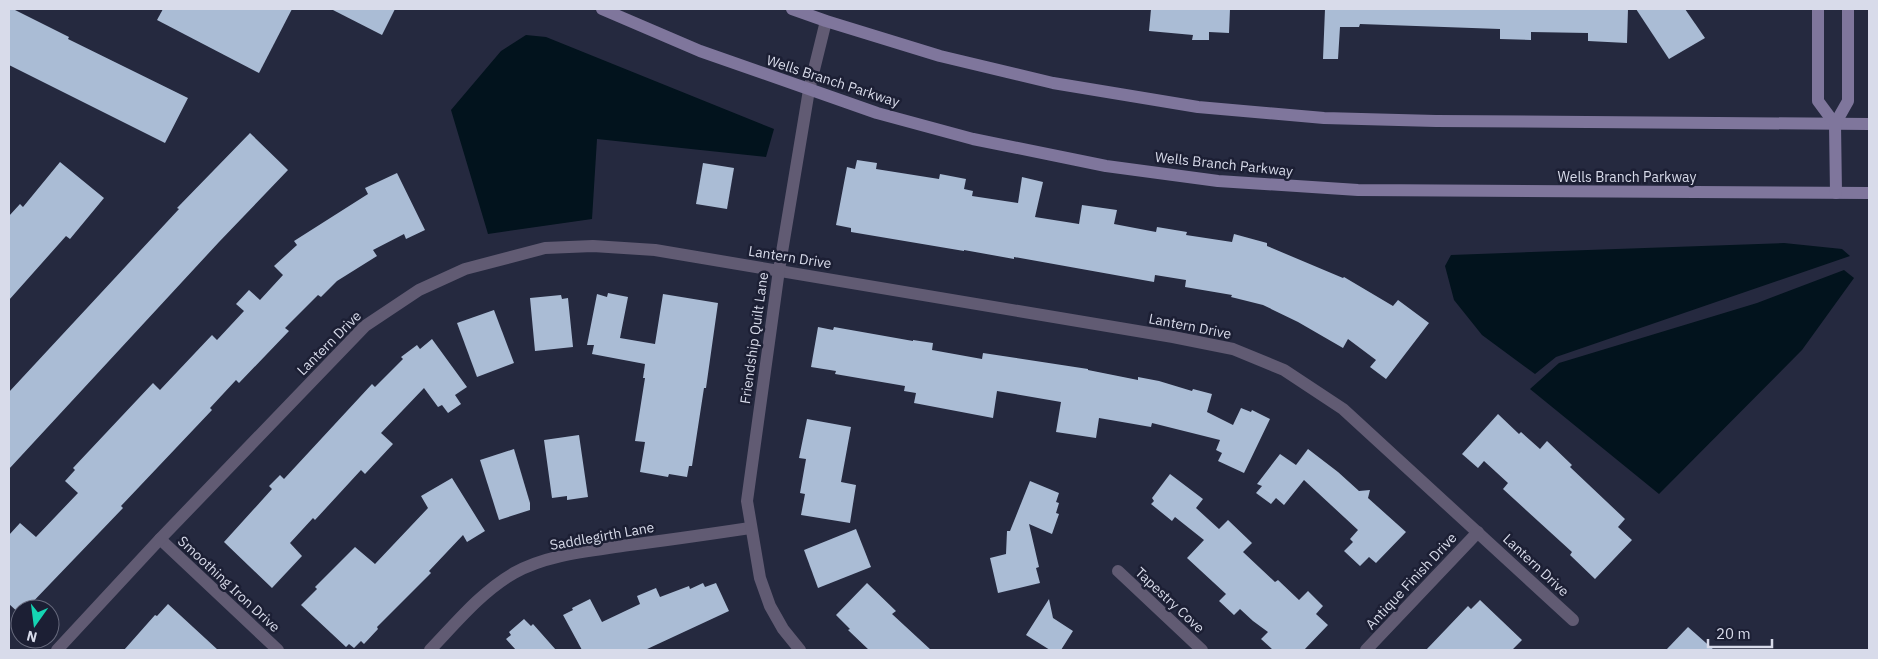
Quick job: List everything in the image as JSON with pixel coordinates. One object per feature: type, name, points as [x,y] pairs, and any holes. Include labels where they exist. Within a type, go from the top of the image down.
[{"type":"main road","name":"Wells Branch Parkway","points":[[602,9],[700,51],[877,113],[973,139],[1106,166],[1218,181],[1358,190],[1869,193]]},
{"type":"main road","points":[[792,9],[940,56],[1053,83],[1198,107],[1324,118],[1436,121],[1869,124]]},
{"type":"main road","points":[[1818,9],[1818,101],[1835,124]]},
{"type":"main road","points":[[1836,193],[1835,124],[1848,101],[1848,9]]},
{"type":"street","name":"Friendship Quilt Lane","points":[[800,650],[784,630],[770,606],[760,578],[747,502],[778,270],[809,90],[826,21]]},
{"type":"street","name":"Lantern Drive","points":[[57,650],[160,539],[364,326],[419,290],[465,269],[545,248],[593,246],[655,250],[1173,337],[1233,349],[1284,370],[1344,409],[1573,620]]},
{"type":"street","name":"Saddlegirth Lane","points":[[430,650],[477,600],[515,573],[545,560],[589,551],[750,528]]},
{"type":"street","name":"Antique Finish Drive","points":[[1366,650],[1478,532]]},
{"type":"street","name":"Smoothing Iron Drive","points":[[160,539],[278,650]]},
{"type":"street","name":"Tapestry Cove","points":[[1118,571],[1202,650]]},
{"type":"water","points":[[526,35],[546,37],[774,129],[766,157],[597,139],[592,219],[488,234],[451,110],[501,51]]},
{"type":"water","points":[[1784,243],[1842,249],[1850,256],[1556,357],[1535,374],[1482,335],[1454,300],[1445,266],[1451,255]]},
{"type":"water","points":[[1844,270],[1854,278],[1802,350],[1659,494],[1530,389],[1559,363],[1757,303]]},
{"type":"building","points":[[9,9],[13,9],[69,37],[68,39],[188,98],[165,143],[9,65]]},
{"type":"building","points":[[163,9],[292,9],[259,73],[157,20]]},
{"type":"building","points":[[331,9],[395,9],[382,35]]},
{"type":"building","points":[[1151,9],[1230,9],[1229,33],[1209,32],[1209,40],[1192,40],[1193,35],[1149,31]]},
{"type":"building","points":[[1325,9],[1628,9],[1627,43],[1588,41],[1588,33],[1531,32],[1531,40],[1500,39],[1500,29],[1360,24],[1359,27],[1340,27],[1338,59],[1323,59]]},
{"type":"building","points":[[1636,9],[1685,9],[1705,38],[1669,59]]},
{"type":"building","points":[[250,133],[288,170],[9,469],[9,392],[179,209],[177,208]]},
{"type":"building","points":[[857,160],[877,163],[876,169],[939,179],[940,174],[966,179],[964,189],[973,191],[972,196],[1018,203],[1022,177],[1043,182],[1035,217],[1079,224],[1082,205],[1117,210],[1114,224],[1156,232],[1157,227],[1187,232],[1186,235],[1232,242],[1234,234],[1267,243],[1267,246],[1344,277],[1393,306],[1398,300],[1429,323],[1386,379],[1370,367],[1376,360],[1348,339],[1343,348],[1298,322],[1263,305],[1231,297],[1232,295],[1185,287],[1186,280],[1155,275],[1154,282],[1014,257],[1014,259],[851,232],[851,228],[836,225],[847,167],[855,169]]},
{"type":"building","points":[[60,162],[104,198],[70,239],[66,236],[9,300],[9,216],[20,204],[23,207]]},
{"type":"building","points":[[703,163],[734,168],[727,209],[696,204]]},
{"type":"building","points":[[397,173],[425,230],[406,239],[404,234],[373,250],[377,256],[337,281],[321,297],[318,295],[285,328],[289,331],[239,383],[236,380],[210,408],[212,410],[121,506],[123,508],[36,599],[10,599],[10,605],[9,535],[20,523],[36,537],[78,493],[65,481],[75,470],[73,468],[153,383],[160,390],[212,335],[217,340],[244,311],[236,304],[249,290],[260,300],[283,275],[274,266],[297,245],[294,241],[368,194],[365,188]]},
{"type":"building","points":[[608,293],[628,297],[620,338],[655,344],[663,294],[718,303],[706,388],[704,388],[692,466],[689,466],[687,477],[669,474],[668,477],[640,472],[645,442],[635,441],[645,378],[643,378],[645,364],[592,354],[594,345],[587,345],[597,294],[607,297]]},
{"type":"building","points":[[561,295],[562,299],[568,298],[573,347],[535,351],[530,298]]},
{"type":"building","points":[[494,310],[514,363],[477,377],[457,323]]},
{"type":"building","points":[[818,327],[833,330],[834,327],[933,343],[932,350],[982,359],[983,353],[1088,369],[1138,380],[1138,377],[1159,381],[1192,391],[1193,389],[1212,394],[1207,412],[1233,425],[1241,408],[1251,412],[1252,410],[1270,419],[1244,473],[1218,461],[1222,453],[1216,450],[1220,440],[1152,423],[1151,427],[1099,418],[1096,438],[1056,432],[1061,402],[997,391],[993,418],[914,403],[916,393],[904,391],[905,386],[835,374],[836,371],[811,367]]},
{"type":"building","points":[[432,339],[467,387],[455,395],[461,404],[448,413],[442,405],[438,407],[424,388],[381,433],[393,444],[365,474],[361,470],[315,520],[313,518],[290,543],[302,556],[272,588],[224,542],[272,489],[269,486],[280,475],[284,479],[372,384],[375,387],[403,359],[401,357],[417,345],[420,349]]},
{"type":"building","points":[[1498,414],[1519,434],[1521,432],[1540,449],[1547,441],[1572,465],[1570,467],[1625,519],[1618,527],[1632,540],[1595,579],[1570,555],[1572,552],[1503,489],[1508,483],[1484,461],[1478,468],[1462,454]]},
{"type":"building","points":[[807,419],[851,427],[841,482],[856,485],[850,523],[801,515],[805,494],[800,493],[806,459],[799,458]]},
{"type":"building","points":[[579,435],[588,497],[567,500],[567,496],[552,498],[544,440]]},
{"type":"building","points":[[514,449],[530,503],[530,510],[499,520],[480,460]]},
{"type":"building","points":[[1308,449],[1359,491],[1370,490],[1368,498],[1406,532],[1376,563],[1369,557],[1360,566],[1344,551],[1353,542],[1350,539],[1358,530],[1304,480],[1284,505],[1276,498],[1271,504],[1256,493],[1262,486],[1257,484],[1280,454],[1296,465]]},
{"type":"building","points":[[1170,474],[1203,499],[1196,508],[1219,529],[1228,520],[1252,543],[1243,552],[1275,582],[1278,580],[1299,600],[1308,591],[1323,606],[1316,614],[1328,625],[1304,650],[1273,650],[1261,639],[1268,632],[1240,609],[1234,615],[1219,601],[1226,594],[1187,558],[1204,540],[1175,517],[1172,521],[1151,504],[1154,501],[1152,498]]},
{"type":"building","points":[[452,478],[485,531],[467,542],[463,535],[429,571],[431,573],[377,627],[378,629],[364,644],[361,641],[354,648],[349,644],[346,647],[301,605],[317,589],[315,587],[355,547],[375,564],[428,508],[421,496]]},
{"type":"building","points":[[1030,481],[1059,493],[1056,502],[1059,503],[1056,513],[1059,514],[1052,534],[1029,524],[1039,567],[1036,568],[1040,583],[998,593],[990,558],[1006,554],[1007,531],[1010,531]]},
{"type":"building","points":[[856,529],[871,567],[818,588],[804,550]]},
{"type":"building","points":[[703,583],[705,587],[716,583],[729,611],[645,650],[582,650],[563,615],[590,599],[602,622],[640,604],[637,596],[656,588],[660,597],[689,586],[690,589]]},
{"type":"building","points":[[867,583],[896,611],[892,614],[931,650],[869,650],[848,630],[850,629],[836,615]]},
{"type":"building","points":[[1049,599],[1053,618],[1073,631],[1061,650],[1050,650],[1026,635]]},
{"type":"building","points":[[1480,600],[1522,640],[1512,650],[1426,650],[1468,606],[1471,609]]},
{"type":"building","points":[[168,604],[218,650],[124,650],[155,615],[157,616]]},
{"type":"building","points":[[524,619],[531,626],[533,624],[556,650],[516,650],[506,639],[511,635],[509,632]]},
{"type":"building","points":[[1688,627],[1714,650],[1666,650]]}]
